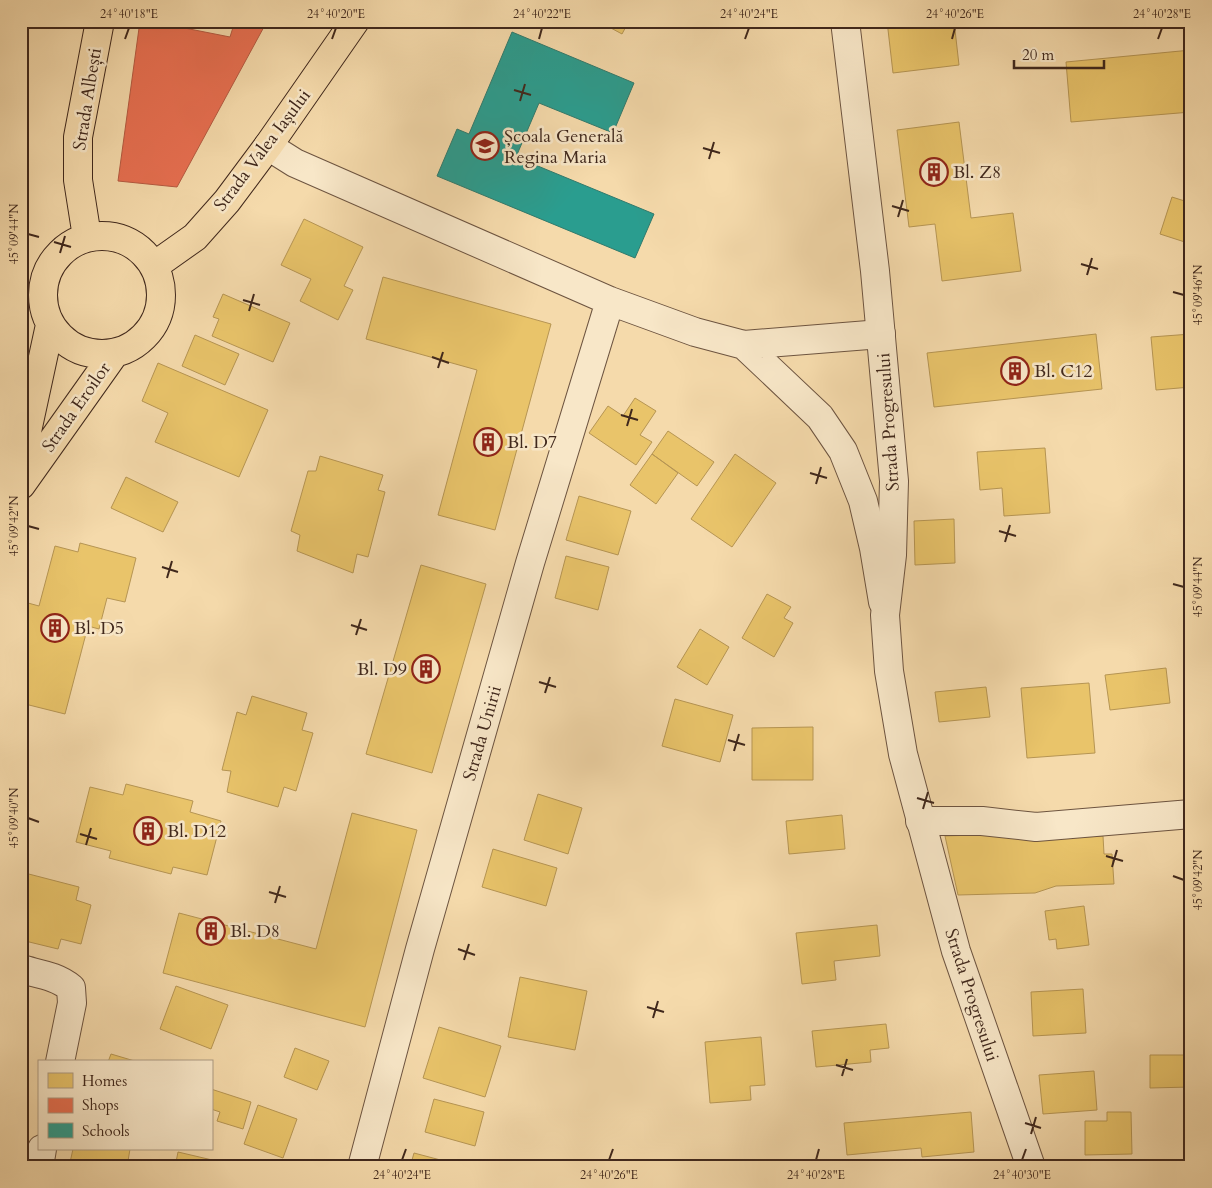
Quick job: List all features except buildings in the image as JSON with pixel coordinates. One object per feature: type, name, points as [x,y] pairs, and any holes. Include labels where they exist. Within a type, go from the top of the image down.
[{"type":"main road","name":"Strada Albești","points":[[87,237],[78,180],[78,137],[100,21]]},
{"type":"main road","name":"Strada Valea Iașului","points":[[154,266],[195,237],[227,201],[268,146],[355,21]]},
{"type":"main road","points":[[106,235],[125,240],[142,250],[154,266],[161,283],[162,302],[157,320],[146,335],[132,347],[114,354],[95,354],[77,349],[62,340],[50,325],[44,308],[42,290],[46,272],[56,257],[70,245],[87,237],[106,235]]},
{"type":"main road","points":[[21,459],[50,325]]},
{"type":"main road","name":"Strada Eroilor","points":[[21,485],[114,354]]},
{"type":"street","name":"Strada Progresului","points":[[845,21],[881,334],[894,481],[892,555],[885,615],[889,671],[903,754],[956,951],[1031,1167]]},
{"type":"street","points":[[268,146],[295,163],[610,301],[695,332],[744,345],[881,334]]},
{"type":"street","name":"Strada Unirii","points":[[362,1167],[423,940],[530,563],[610,301]]},
{"type":"street","points":[[744,345],[820,417],[843,451],[863,501],[874,548],[885,615]]},
{"type":"street","points":[[920,821],[982,821],[1036,826],[1191,814]]},
{"type":"street","points":[[21,969],[56,979],[71,988],[72,1002],[60,1060]]},
{"type":"street","points":[[39,1167],[42,1150]]},
{"type":"place","name":"Școala Generală Regina Maria","points":[[485,146]]},
{"type":"place","name":"Bl. Z8","points":[[934,172]]},
{"type":"place","name":"Bl. C12","points":[[1015,371]]},
{"type":"place","name":"Bl. D7","points":[[488,442]]},
{"type":"place","name":"Bl. D5","points":[[55,628]]},
{"type":"place","name":"Bl. D9","points":[[426,669]]},
{"type":"place","name":"Bl. D12","points":[[148,831]]},
{"type":"place","name":"Bl. D8","points":[[211,931]]}]
